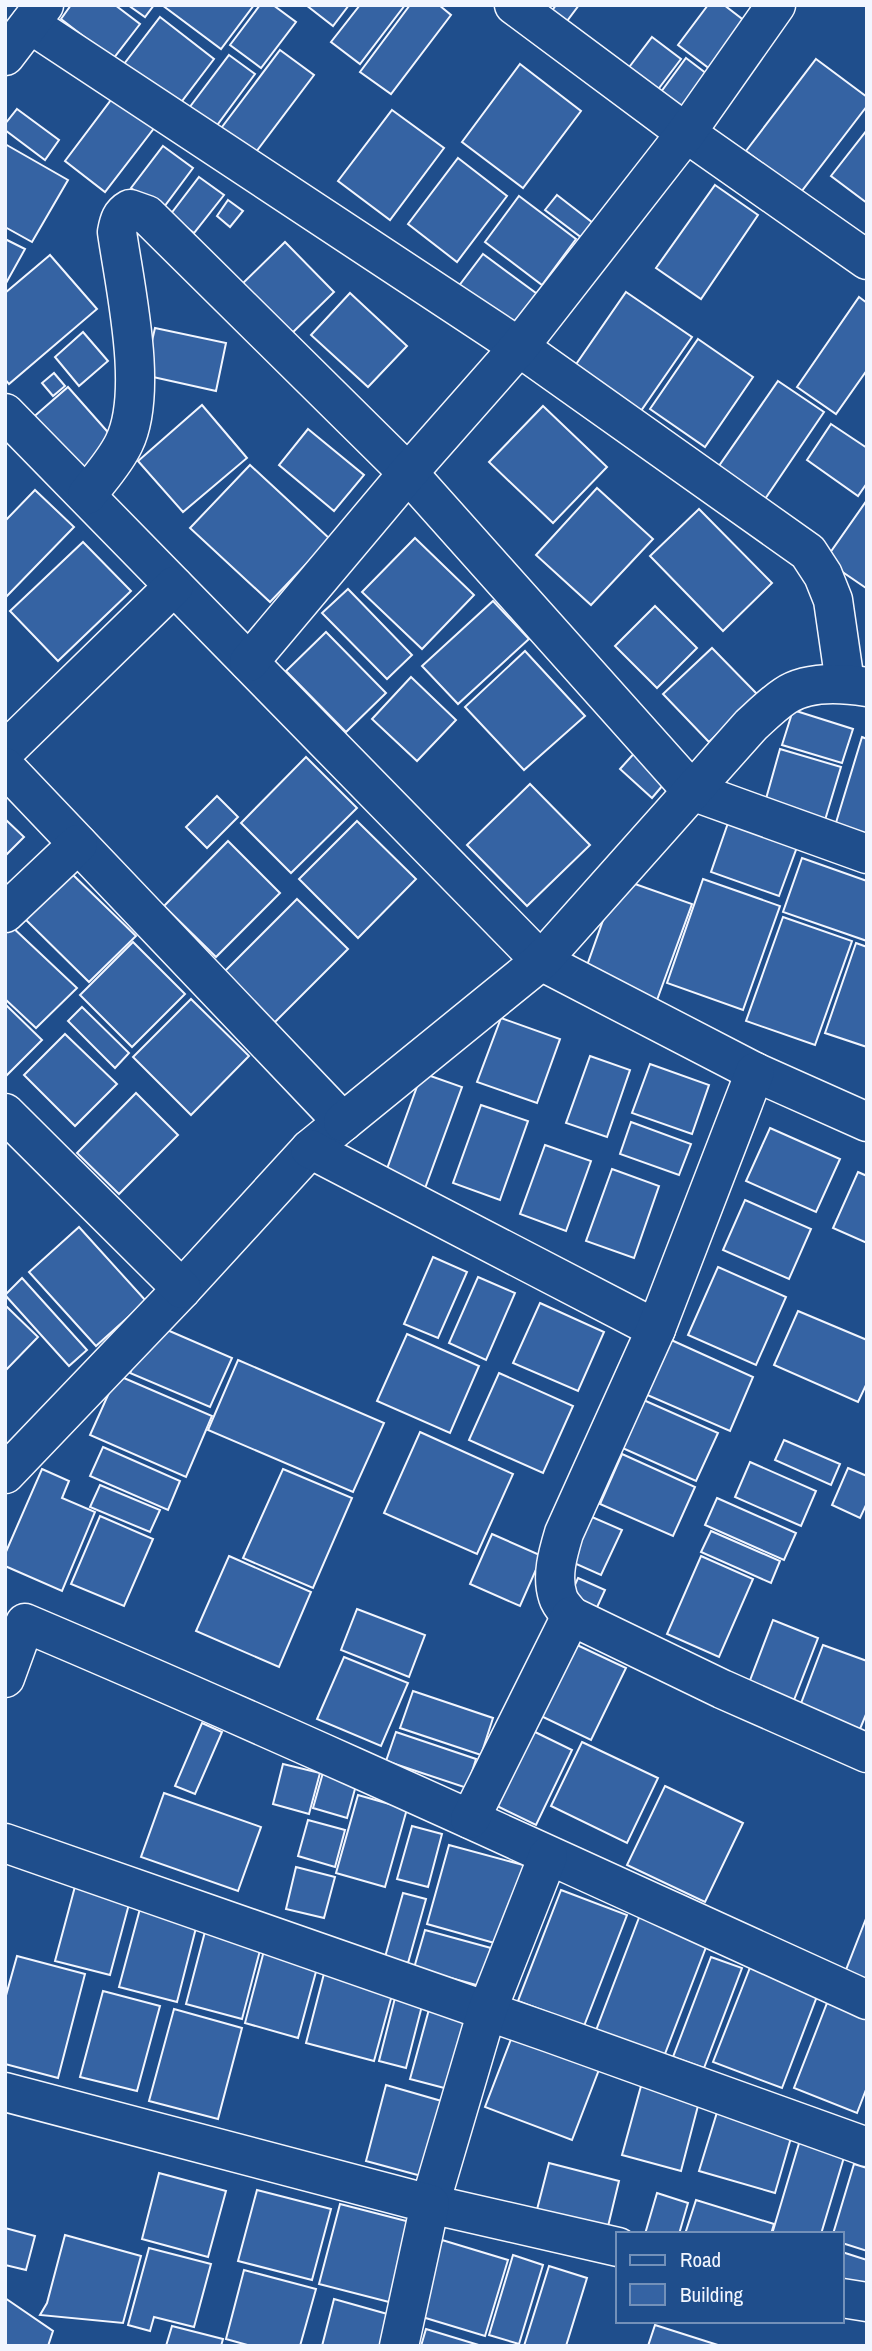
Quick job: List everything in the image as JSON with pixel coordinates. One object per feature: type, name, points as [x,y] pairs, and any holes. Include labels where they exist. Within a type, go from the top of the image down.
[{"type":"street","points":[[514,5],[686,133],[867,260]]},
{"type":"street","points":[[249,662],[408,473],[519,347],[686,133],[776,5]]},
{"type":"street","points":[[5,56],[37,15],[519,347],[808,552],[823,575],[833,600],[856,685],[809,687],[787,694],[751,724],[541,961],[310,1149],[182,1289],[5,1474]]},
{"type":"street","points":[[86,495],[124,444],[135,398],[135,366],[117,232],[119,221],[130,208],[147,215],[408,473],[692,791],[867,854]]},
{"type":"street","points":[[5,413],[541,961],[755,1072],[867,1122]]},
{"type":"street","points":[[5,751],[174,586]]},
{"type":"street","points":[[5,768],[343,1122]]},
{"type":"street","points":[[5,913],[78,844]]},
{"type":"street","points":[[755,1072],[656,1329],[565,1533],[556,1574],[558,1598],[571,1616],[722,1689],[867,1753]]},
{"type":"street","points":[[5,1114],[182,1289]]},
{"type":"street","points":[[310,1149],[656,1329]]},
{"type":"street","points":[[470,1819],[571,1616]]},
{"type":"street","points":[[5,1678],[15,1618],[470,1819],[867,2000]]},
{"type":"street","points":[[5,1843],[867,2147]]},
{"type":"street","points":[[399,2346],[430,2204],[487,2011],[548,1856]]},
{"type":"street","points":[[5,2092],[430,2204],[616,2247]]},
{"type":"street","points":[[844,2298],[867,2302]]},
{"type":"building","points":[[71,5],[115,5],[140,24],[113,59],[61,19]]},
{"type":"building","points":[[128,5],[154,5],[145,17]]},
{"type":"building","points":[[162,5],[254,5],[221,49]]},
{"type":"building","points":[[260,5],[273,5],[296,22],[261,68],[230,45]]},
{"type":"building","points":[[306,5],[349,5],[333,26]]},
{"type":"building","points":[[360,5],[405,5],[360,64],[331,42]]},
{"type":"building","points":[[410,5],[439,5],[451,15],[391,94],[360,72]]},
{"type":"building","points":[[556,5],[579,5],[561,29],[547,18]]},
{"type":"building","points":[[708,5],[724,5],[750,25],[714,72],[678,45]]},
{"type":"building","points":[[160,17],[214,59],[179,105],[124,64]]},
{"type":"building","points":[[652,37],[681,59],[656,92],[627,70]]},
{"type":"building","points":[[280,50],[314,75],[253,156],[219,131]]},
{"type":"building","points":[[229,55],[255,74],[215,128],[189,108]]},
{"type":"building","points":[[686,58],[711,77],[683,115],[658,96]]},
{"type":"building","points":[[816,59],[867,97],[867,106],[801,192],[746,151]]},
{"type":"building","points":[[520,64],[581,111],[523,188],[462,142]]},
{"type":"building","points":[[114,96],[155,127],[105,192],[65,161]]},
{"type":"building","points":[[17,109],[59,140],[45,160],[5,130],[5,124]]},
{"type":"building","points":[[392,110],[444,148],[390,220],[338,181]]},
{"type":"building","points":[[867,130],[867,203],[831,176]]},
{"type":"building","points":[[5,144],[68,180],[32,242],[5,227]]},
{"type":"building","points":[[163,146],[193,168],[161,211],[131,188]]},
{"type":"building","points":[[458,158],[507,196],[457,262],[408,224]]},
{"type":"building","points":[[199,177],[224,195],[194,233],[170,215]]},
{"type":"building","points":[[715,185],[758,215],[701,299],[656,268]]},
{"type":"building","points":[[557,195],[593,223],[582,238],[545,210]]},
{"type":"building","points":[[519,196],[576,239],[542,285],[485,242]]},
{"type":"building","points":[[228,200],[243,211],[230,227],[217,216]]},
{"type":"building","points":[[5,239],[25,249],[5,285]]},
{"type":"building","points":[[285,242],[334,292],[287,338],[238,288]]},
{"type":"building","points":[[483,254],[540,296],[512,333],[455,291]]},
{"type":"building","points":[[50,255],[97,309],[9,384],[5,379],[5,293]]},
{"type":"building","points":[[626,292],[692,337],[636,418],[570,373]]},
{"type":"building","points":[[350,293],[407,346],[368,387],[311,335]]},
{"type":"building","points":[[859,297],[867,303],[867,370],[836,414],[797,387]]},
{"type":"building","points":[[155,328],[226,343],[216,391],[144,375]]},
{"type":"building","points":[[83,332],[108,361],[79,386],[55,357]]},
{"type":"building","points":[[698,339],[753,377],[705,447],[650,409]]},
{"type":"building","points":[[54,373],[65,386],[53,396],[42,383]]},
{"type":"building","points":[[778,381],[824,412],[761,505],[714,473]]},
{"type":"building","points":[[68,387],[121,447],[82,481],[30,420]]},
{"type":"building","points":[[202,405],[247,458],[183,512],[138,461]]},
{"type":"building","points":[[543,406],[607,467],[553,523],[489,462]]},
{"type":"building","points":[[831,424],[867,448],[867,483],[858,496],[807,460]]},
{"type":"building","points":[[308,429],[364,475],[334,511],[279,465]]},
{"type":"building","points":[[250,465],[330,539],[270,602],[190,528]]},
{"type":"building","points":[[597,488],[653,539],[591,605],[536,555]]},
{"type":"building","points":[[35,490],[74,527],[5,598],[5,521]]},
{"type":"building","points":[[867,500],[867,587],[866,588],[825,560]]},
{"type":"building","points":[[699,509],[772,583],[723,631],[650,556]]},
{"type":"building","points":[[415,538],[474,595],[422,649],[362,592]]},
{"type":"building","points":[[83,542],[131,591],[58,661],[10,611]]},
{"type":"building","points":[[348,589],[412,655],[387,679],[322,613]]},
{"type":"building","points":[[493,601],[529,639],[458,704],[422,666]]},
{"type":"building","points":[[655,606],[697,648],[657,688],[615,646]]},
{"type":"building","points":[[326,632],[386,693],[346,732],[286,671]]},
{"type":"building","points":[[712,648],[758,695],[709,742],[663,694]]},
{"type":"building","points":[[525,651],[585,716],[524,770],[465,707]]},
{"type":"building","points":[[411,677],[456,720],[417,761],[372,719]]},
{"type":"building","points":[[793,710],[853,729],[842,763],[782,745]]},
{"type":"building","points":[[862,737],[867,739],[867,836],[835,826]]},
{"type":"building","points":[[638,749],[669,778],[652,798],[620,769]]},
{"type":"building","points":[[780,749],[841,767],[822,830],[762,813]]},
{"type":"building","points":[[306,757],[357,808],[291,873],[241,823]]},
{"type":"building","points":[[530,784],[590,845],[527,906],[467,845]]},
{"type":"building","points":[[217,796],[238,817],[207,848],[186,827]]},
{"type":"building","points":[[5,819],[24,837],[5,856]]},
{"type":"building","points":[[357,821],[416,879],[358,938],[299,879]]},
{"type":"building","points":[[728,823],[797,847],[779,896],[711,872]]},
{"type":"building","points":[[228,841],[280,893],[216,957],[164,906]]},
{"type":"building","points":[[802,858],[867,881],[867,941],[783,912]]},
{"type":"building","points":[[69,871],[136,936],[89,982],[23,917]]},
{"type":"building","points":[[618,878],[692,904],[657,1000],[584,974]]},
{"type":"building","points":[[703,879],[780,906],[743,1010],[667,983]]},
{"type":"building","points":[[297,899],[348,949],[267,1030],[216,980]]},
{"type":"building","points":[[783,917],[852,941],[815,1045],[746,1021]]},
{"type":"building","points":[[9,924],[77,988],[36,1028],[5,999],[5,927]]},
{"type":"building","points":[[133,942],[185,994],[132,1047],[80,995]]},
{"type":"building","points":[[856,943],[867,947],[867,1047],[825,1033]]},
{"type":"building","points":[[191,999],[249,1056],[191,1115],[133,1057]]},
{"type":"building","points":[[5,1004],[42,1040],[5,1077]]},
{"type":"building","points":[[82,1007],[129,1053],[115,1068],[68,1021]]},
{"type":"building","points":[[501,1018],[560,1039],[537,1103],[477,1082]]},
{"type":"building","points":[[65,1034],[117,1084],[75,1126],[24,1075]]},
{"type":"building","points":[[590,1056],[630,1070],[607,1137],[566,1123]]},
{"type":"building","points":[[650,1064],[709,1085],[692,1134],[632,1113]]},
{"type":"building","points":[[422,1073],[462,1087],[424,1191],[384,1177]]},
{"type":"building","points":[[136,1093],[178,1135],[119,1194],[77,1153]]},
{"type":"building","points":[[481,1105],[528,1121],[500,1200],[453,1183]]},
{"type":"building","points":[[631,1122],[691,1144],[679,1175],[620,1154]]},
{"type":"building","points":[[770,1128],[840,1159],[816,1212],[746,1181]]},
{"type":"building","points":[[545,1145],[591,1161],[566,1231],[520,1214]]},
{"type":"building","points":[[612,1169],[659,1186],[634,1258],[586,1241]]},
{"type":"building","points":[[858,1172],[867,1176],[867,1243],[833,1228]]},
{"type":"building","points":[[745,1200],[811,1229],[789,1279],[723,1250]]},
{"type":"building","points":[[79,1227],[146,1301],[96,1346],[29,1272]]},
{"type":"building","points":[[433,1257],[467,1272],[438,1338],[404,1324]]},
{"type":"building","points":[[718,1267],[786,1297],[756,1365],[688,1335]]},
{"type":"building","points":[[478,1277],[515,1293],[486,1360],[449,1343]]},
{"type":"building","points":[[22,1278],[87,1350],[69,1366],[5,1295]]},
{"type":"building","points":[[540,1303],[604,1332],[578,1391],[513,1363]]},
{"type":"building","points":[[5,1305],[38,1337],[5,1371]]},
{"type":"building","points":[[798,1311],[867,1340],[867,1383],[858,1402],[774,1365]]},
{"type":"building","points":[[151,1323],[232,1358],[210,1407],[130,1373]]},
{"type":"building","points":[[407,1334],[479,1366],[450,1433],[377,1401]]},
{"type":"building","points":[[669,1339],[753,1377],[730,1431],[645,1394]]},
{"type":"building","points":[[238,1360],[384,1423],[353,1492],[208,1430]]},
{"type":"building","points":[[499,1373],[573,1406],[543,1473],[469,1440]]},
{"type":"building","points":[[117,1375],[212,1416],[186,1477],[90,1435]]},
{"type":"building","points":[[639,1398],[718,1433],[696,1481],[618,1446]]},
{"type":"building","points":[[420,1432],[513,1474],[477,1554],[384,1513]]},
{"type":"building","points":[[784,1440],[840,1464],[831,1485],[775,1460]]},
{"type":"building","points":[[103,1447],[180,1481],[168,1510],[90,1476]]},
{"type":"building","points":[[622,1454],[695,1487],[673,1536],[600,1504]]},
{"type":"building","points":[[750,1462],[816,1491],[801,1526],[735,1497]]},
{"type":"building","points":[[848,1468],[867,1476],[867,1503],[860,1518],[832,1505]]},
{"type":"building","points":[[42,1469],[69,1481],[62,1498],[95,1512],[62,1591],[5,1566],[5,1554]]},
{"type":"building","points":[[283,1469],[352,1498],[313,1588],[243,1558]]},
{"type":"building","points":[[100,1485],[160,1510],[150,1532],[90,1507]]},
{"type":"building","points":[[717,1498],[796,1533],[784,1560],[705,1525]]},
{"type":"building","points":[[585,1514],[622,1530],[601,1575],[565,1559]]},
{"type":"building","points":[[100,1516],[153,1539],[124,1606],[71,1584]]},
{"type":"building","points":[[711,1531],[780,1561],[771,1583],[701,1552]]},
{"type":"building","points":[[492,1534],[542,1556],[520,1606],[470,1584]]},
{"type":"building","points":[[229,1556],[311,1592],[279,1667],[196,1631]]},
{"type":"building","points":[[701,1556],[753,1579],[719,1657],[667,1634]]},
{"type":"building","points":[[578,1578],[605,1590],[593,1616],[566,1605]]},
{"type":"building","points":[[357,1609],[425,1635],[409,1677],[341,1650]]},
{"type":"building","points":[[773,1620],[818,1638],[794,1700],[749,1683]]},
{"type":"building","points":[[575,1644],[626,1668],[591,1740],[541,1716]]},
{"type":"building","points":[[823,1645],[867,1661],[867,1712],[860,1729],[800,1706]]},
{"type":"building","points":[[344,1657],[408,1683],[381,1746],[317,1719]]},
{"type":"building","points":[[413,1691],[493,1718],[481,1755],[400,1728]]},
{"type":"building","points":[[202,1723],[222,1732],[195,1794],[175,1786]]},
{"type":"building","points":[[533,1731],[572,1750],[536,1825],[497,1806]]},
{"type":"building","points":[[396,1732],[476,1759],[467,1788],[386,1761]]},
{"type":"building","points":[[582,1742],[658,1778],[627,1843],[551,1806]]},
{"type":"building","points":[[283,1764],[320,1773],[309,1814],[273,1804]]},
{"type":"building","points":[[324,1769],[358,1778],[347,1818],[313,1808]]},
{"type":"building","points":[[665,1786],[743,1823],[705,1902],[627,1865]]},
{"type":"building","points":[[164,1793],[261,1827],[238,1891],[141,1857]]},
{"type":"building","points":[[358,1795],[407,1809],[385,1887],[336,1873]]},
{"type":"building","points":[[308,1820],[345,1830],[335,1867],[298,1856]]},
{"type":"building","points":[[412,1826],[442,1834],[428,1887],[397,1879]]},
{"type":"building","points":[[449,1845],[527,1866],[505,1946],[427,1924]]},
{"type":"building","points":[[296,1867],[335,1877],[324,1918],[286,1909]]},
{"type":"building","points":[[77,1879],[132,1893],[110,1975],[55,1961]]},
{"type":"building","points":[[561,1890],[627,1915],[584,2026],[518,2001]]},
{"type":"building","points":[[403,1893],[426,1899],[408,1963],[385,1957]]},
{"type":"building","points":[[141,1905],[198,1920],[177,2002],[119,1987]]},
{"type":"building","points":[[640,1915],[708,1942],[663,2059],[595,2033]]},
{"type":"building","points":[[867,1916],[867,1983],[844,1975]]},
{"type":"building","points":[[207,1924],[263,1939],[242,2019],[186,2004]]},
{"type":"building","points":[[425,1930],[491,1948],[480,1986],[414,1968]]},
{"type":"building","points":[[266,1943],[320,1957],[298,2038],[245,2023]]},
{"type":"building","points":[[17,1956],[85,1974],[58,2078],[5,2064],[5,1999]]},
{"type":"building","points":[[711,1957],[742,1968],[704,2068],[673,2057]]},
{"type":"building","points":[[751,1965],[819,1991],[782,2088],[713,2062]]},
{"type":"building","points":[[326,1966],[395,1984],[374,2061],[306,2043]]},
{"type":"building","points":[[397,1990],[424,1998],[406,2068],[379,2061]]},
{"type":"building","points":[[103,1991],[160,2006],[137,2091],[80,2077]]},
{"type":"building","points":[[431,2002],[473,2014],[452,2090],[410,2079]]},
{"type":"building","points":[[827,2003],[867,2018],[867,2087],[857,2113],[794,2088]]},
{"type":"building","points":[[174,2009],[242,2028],[218,2119],[149,2101]]},
{"type":"building","points":[[513,2034],[600,2067],[572,2140],[485,2107]]},
{"type":"building","points":[[386,2085],[445,2102],[425,2177],[366,2161]]},
{"type":"building","points":[[641,2086],[699,2102],[681,2171],[622,2155]]},
{"type":"building","points":[[718,2109],[793,2131],[775,2193],[699,2171]]},
{"type":"building","points":[[800,2140],[845,2154],[822,2232],[773,2232]]},
{"type":"building","points":[[549,2163],[619,2181],[604,2243],[533,2225]]},
{"type":"building","points":[[854,2164],[867,2168],[867,2251],[844,2244],[844,2232],[834,2232]]},
{"type":"building","points":[[159,2173],[226,2191],[208,2257],[142,2239]]},
{"type":"building","points":[[257,2190],[331,2209],[312,2280],[238,2261]]},
{"type":"building","points":[[657,2193],[688,2203],[680,2232],[646,2232]]},
{"type":"building","points":[[696,2200],[774,2224],[772,2232],[686,2232]]},
{"type":"building","points":[[340,2204],[414,2223],[393,2303],[319,2284]]},
{"type":"building","points":[[5,2228],[35,2236],[26,2270],[5,2265]]},
{"type":"building","points":[[65,2235],[141,2256],[123,2323],[40,2315],[47,2303]]},
{"type":"building","points":[[442,2240],[508,2260],[485,2336],[419,2316]]},
{"type":"building","points":[[149,2248],[211,2264],[194,2327],[154,2317],[150,2331],[128,2325]]},
{"type":"building","points":[[844,2253],[867,2260],[867,2288],[844,2286]]},
{"type":"building","points":[[513,2255],[543,2265],[519,2344],[489,2335]]},
{"type":"building","points":[[549,2266],[587,2278],[566,2346],[524,2346]]},
{"type":"building","points":[[244,2270],[316,2289],[300,2346],[251,2346],[226,2339]]},
{"type":"building","points":[[5,2298],[53,2331],[48,2346],[5,2346]]},
{"type":"building","points":[[334,2299],[398,2317],[390,2346],[322,2346]]},
{"type":"building","points":[[655,2325],[721,2346],[648,2346]]},
{"type":"building","points":[[172,2326],[223,2339],[221,2346],[166,2346]]},
{"type":"building","points":[[426,2329],[482,2346],[421,2346]]}]
